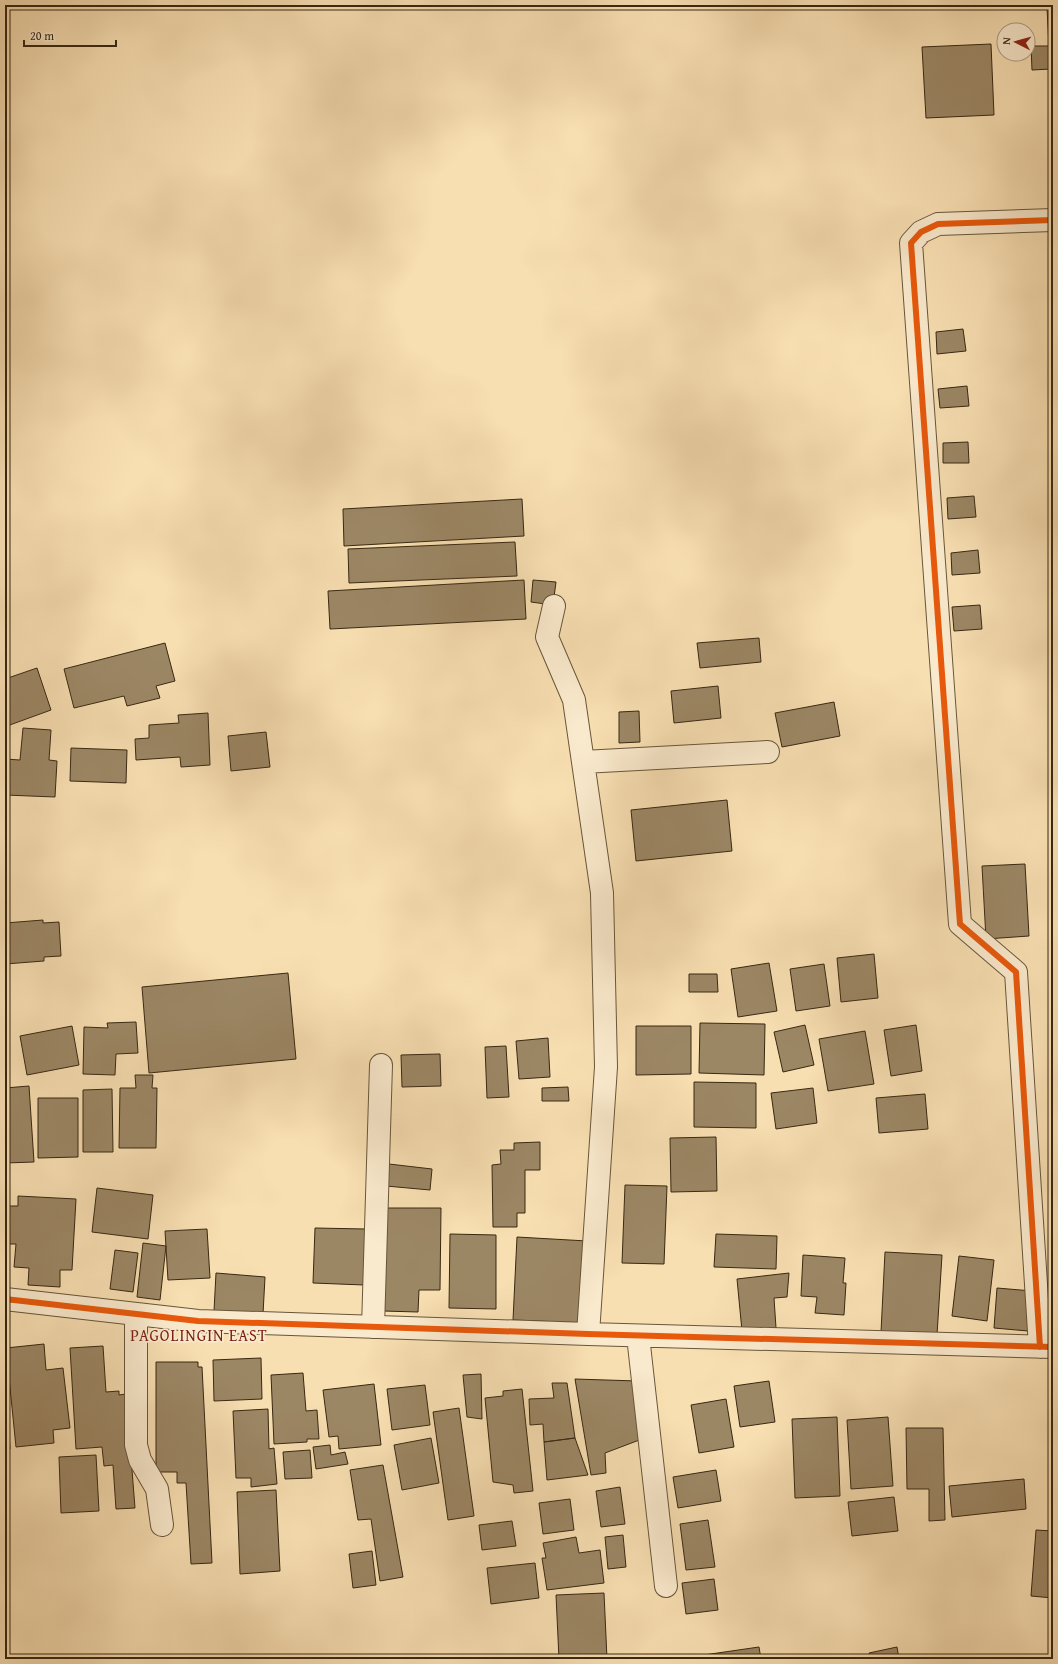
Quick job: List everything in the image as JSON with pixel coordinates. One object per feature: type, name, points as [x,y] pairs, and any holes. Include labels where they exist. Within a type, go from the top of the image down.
[{"type":"street","points":[[5,1299],[198,1321],[638,1336],[1046,1347],[1016,972],[960,924],[911,243],[921,232],[938,224],[1053,220]]},
{"type":"street","points":[[554,606],[547,636],[574,700],[602,893],[606,1067],[588,1334]]},
{"type":"street","points":[[583,762],[768,752]]},
{"type":"street","points":[[374,1327],[381,1065]]},
{"type":"street","points":[[136,1314],[136,1445],[140,1460],[157,1489],[162,1525]]},
{"type":"street","points":[[638,1336],[666,1586]]},
{"type":"building","points":[[1047,8],[1053,8],[1053,94],[1051,94],[1051,69],[1032,70],[1032,62],[1036,62],[1036,46],[1049,46]]},
{"type":"building","points":[[991,44],[994,115],[926,118],[922,47]]},
{"type":"building","points":[[963,329],[966,351],[937,354],[936,332]]},
{"type":"building","points":[[967,386],[969,406],[940,408],[938,389]]},
{"type":"building","points":[[968,442],[969,463],[943,463],[943,443]]},
{"type":"building","points":[[974,496],[976,517],[948,519],[947,498]]},
{"type":"building","points":[[522,499],[524,536],[344,546],[343,509]]},
{"type":"building","points":[[515,542],[517,576],[349,583],[348,549]]},
{"type":"building","points":[[978,550],[980,573],[952,575],[951,553]]},
{"type":"building","points":[[524,580],[526,619],[330,629],[328,591]]},
{"type":"building","points":[[533,580],[556,582],[553,605],[531,602]]},
{"type":"building","points":[[980,605],[982,629],[954,631],[952,607]]},
{"type":"building","points":[[759,638],[761,662],[700,668],[697,643]]},
{"type":"building","points":[[165,643],[175,681],[156,686],[160,698],[127,706],[124,696],[74,708],[64,669]]},
{"type":"building","points":[[37,668],[51,710],[7,726],[5,679]]},
{"type":"building","points":[[718,686],[721,718],[674,723],[671,691]]},
{"type":"building","points":[[834,702],[840,736],[782,747],[775,713]]},
{"type":"building","points":[[639,711],[640,742],[619,743],[619,712]]},
{"type":"building","points":[[208,713],[210,765],[181,767],[180,757],[136,760],[135,739],[149,738],[149,725],[179,723],[178,715]]},
{"type":"building","points":[[23,728],[51,730],[49,760],[57,761],[55,797],[5,795],[5,759],[20,760]]},
{"type":"building","points":[[266,732],[270,767],[231,771],[228,736]]},
{"type":"building","points":[[71,748],[127,750],[126,783],[70,781]]},
{"type":"building","points":[[727,800],[732,851],[636,861],[631,810]]},
{"type":"building","points":[[1025,864],[1029,936],[986,939],[982,866]]},
{"type":"building","points":[[43,920],[43,923],[59,922],[61,956],[44,957],[44,961],[5,964],[5,923]]},
{"type":"building","points":[[874,954],[878,998],[841,1002],[837,958]]},
{"type":"building","points":[[769,963],[777,1011],[738,1017],[731,969]]},
{"type":"building","points":[[824,964],[830,1006],[796,1011],[790,969]]},
{"type":"building","points":[[288,973],[296,1059],[149,1073],[142,987]]},
{"type":"building","points":[[689,974],[717,974],[718,992],[689,992]]},
{"type":"building","points":[[136,1022],[138,1053],[116,1054],[115,1075],[83,1074],[84,1027],[108,1028],[107,1023]]},
{"type":"building","points":[[700,1023],[765,1024],[764,1075],[699,1073]]},
{"type":"building","points":[[805,1025],[814,1065],[783,1072],[774,1032]]},
{"type":"building","points":[[916,1025],[922,1071],[891,1076],[884,1030]]},
{"type":"building","points":[[72,1026],[79,1065],[27,1075],[20,1036]]},
{"type":"building","points":[[636,1026],[691,1026],[691,1074],[636,1075]]},
{"type":"building","points":[[865,1031],[874,1084],[828,1091],[819,1039]]},
{"type":"building","points":[[548,1038],[550,1077],[519,1079],[516,1041]]},
{"type":"building","points":[[506,1046],[509,1097],[487,1098],[485,1047]]},
{"type":"building","points":[[440,1054],[441,1086],[402,1087],[401,1055]]},
{"type":"building","points":[[135,1075],[153,1075],[152,1088],[157,1088],[156,1148],[119,1148],[120,1088],[136,1088]]},
{"type":"building","points":[[694,1082],[756,1083],[756,1128],[694,1127]]},
{"type":"building","points":[[29,1086],[34,1162],[5,1163],[5,1088]]},
{"type":"building","points":[[568,1087],[569,1101],[542,1101],[542,1088]]},
{"type":"building","points":[[813,1088],[817,1123],[776,1129],[771,1093]]},
{"type":"building","points":[[112,1089],[113,1152],[83,1152],[83,1090]]},
{"type":"building","points":[[925,1094],[928,1129],[879,1133],[876,1098]]},
{"type":"building","points":[[38,1098],[78,1098],[78,1157],[38,1158]]},
{"type":"building","points":[[716,1137],[717,1191],[671,1192],[670,1138]]},
{"type":"building","points":[[540,1142],[540,1170],[525,1170],[525,1213],[517,1213],[517,1227],[493,1227],[492,1165],[501,1164],[500,1150],[514,1150],[514,1143]]},
{"type":"building","points":[[389,1164],[432,1169],[430,1190],[386,1186]]},
{"type":"building","points":[[625,1185],[667,1186],[664,1264],[622,1263]]},
{"type":"building","points":[[97,1188],[153,1195],[148,1239],[92,1232]]},
{"type":"building","points":[[18,1196],[76,1199],[72,1270],[60,1270],[60,1287],[28,1285],[29,1268],[14,1267],[16,1244],[5,1244],[5,1206],[18,1206]]},
{"type":"building","points":[[384,1208],[441,1208],[440,1290],[419,1290],[418,1312],[383,1311]]},
{"type":"building","points":[[315,1228],[366,1229],[364,1285],[313,1283]]},
{"type":"building","points":[[207,1229],[210,1278],[168,1280],[165,1231]]},
{"type":"building","points":[[450,1234],[496,1235],[496,1309],[449,1308]]},
{"type":"building","points":[[716,1234],[777,1236],[776,1269],[714,1267]]},
{"type":"building","points":[[517,1237],[587,1241],[583,1323],[513,1320]]},
{"type":"building","points":[[143,1243],[166,1246],[160,1300],[137,1297]]},
{"type":"building","points":[[115,1250],[138,1253],[133,1292],[110,1289]]},
{"type":"building","points":[[885,1252],[942,1255],[937,1335],[881,1332]]},
{"type":"building","points":[[803,1255],[845,1258],[843,1283],[846,1283],[844,1315],[815,1313],[817,1297],[801,1296]]},
{"type":"building","points":[[959,1256],[994,1260],[987,1321],[952,1316]]},
{"type":"building","points":[[216,1273],[265,1277],[263,1314],[214,1311]]},
{"type":"building","points":[[789,1273],[787,1297],[774,1298],[776,1328],[742,1331],[737,1279]]},
{"type":"building","points":[[997,1288],[1032,1291],[1028,1331],[994,1328]]},
{"type":"building","points":[[44,1344],[46,1370],[63,1368],[70,1428],[53,1430],[54,1443],[16,1447],[6,1348]]},
{"type":"building","points":[[103,1346],[106,1392],[119,1391],[119,1395],[126,1394],[135,1508],[116,1509],[113,1465],[104,1466],[102,1447],[76,1449],[70,1348]]},
{"type":"building","points":[[261,1358],[262,1399],[214,1401],[213,1360]]},
{"type":"building","points":[[156,1362],[198,1362],[198,1367],[202,1367],[212,1563],[191,1564],[186,1483],[177,1483],[177,1472],[156,1472]]},
{"type":"building","points":[[5,1371],[10,1449],[5,1450]]},
{"type":"building","points":[[303,1373],[306,1411],[317,1410],[319,1439],[307,1439],[307,1442],[274,1444],[271,1375]]},
{"type":"building","points":[[481,1374],[482,1419],[467,1417],[463,1375]]},
{"type":"building","points":[[575,1379],[637,1381],[642,1439],[605,1453],[606,1473],[591,1475]]},
{"type":"building","points":[[769,1381],[775,1422],[740,1427],[734,1386]]},
{"type":"building","points":[[552,1383],[567,1383],[575,1438],[544,1442],[543,1424],[530,1425],[529,1399],[554,1398]]},
{"type":"building","points":[[374,1384],[381,1445],[339,1449],[338,1436],[329,1437],[323,1390]]},
{"type":"building","points":[[425,1385],[430,1425],[392,1430],[387,1389]]},
{"type":"building","points":[[522,1389],[533,1491],[514,1493],[513,1485],[493,1482],[485,1398],[503,1396],[503,1391]]},
{"type":"building","points":[[726,1399],[734,1447],[699,1453],[691,1405]]},
{"type":"building","points":[[459,1408],[474,1516],[448,1520],[433,1412]]},
{"type":"building","points":[[268,1409],[269,1449],[274,1448],[277,1484],[251,1487],[251,1478],[236,1478],[233,1411]]},
{"type":"building","points":[[837,1417],[840,1496],[795,1498],[792,1419]]},
{"type":"building","points":[[888,1417],[893,1486],[851,1489],[847,1420]]},
{"type":"building","points":[[906,1428],[943,1428],[945,1520],[929,1521],[929,1489],[907,1489]]},
{"type":"building","points":[[431,1438],[439,1483],[402,1490],[394,1445]]},
{"type":"building","points":[[575,1438],[588,1475],[547,1480],[544,1442]]},
{"type":"building","points":[[330,1445],[331,1455],[345,1452],[348,1464],[316,1469],[313,1447]]},
{"type":"building","points":[[310,1450],[312,1478],[285,1479],[283,1452]]},
{"type":"building","points":[[96,1455],[99,1511],[61,1513],[59,1457]]},
{"type":"building","points":[[383,1465],[403,1577],[380,1581],[371,1519],[358,1520],[350,1470]]},
{"type":"building","points":[[716,1470],[721,1501],[678,1508],[673,1477]]},
{"type":"building","points":[[1024,1479],[1026,1509],[952,1517],[949,1486]]},
{"type":"building","points":[[620,1487],[625,1524],[601,1527],[596,1491]]},
{"type":"building","points":[[276,1490],[280,1571],[240,1574],[237,1492]]},
{"type":"building","points":[[894,1497],[898,1531],[852,1536],[848,1502]]},
{"type":"building","points":[[570,1499],[574,1530],[543,1534],[539,1503]]},
{"type":"building","points":[[708,1520],[715,1567],[686,1570],[680,1524]]},
{"type":"building","points":[[512,1521],[516,1546],[482,1550],[479,1525]]},
{"type":"building","points":[[1036,1530],[1053,1531],[1053,1598],[1031,1596]]},
{"type":"building","points":[[623,1535],[626,1567],[608,1569],[605,1537]]},
{"type":"building","points":[[576,1537],[579,1553],[600,1550],[604,1583],[547,1590],[542,1558],[546,1558],[543,1543]]},
{"type":"building","points":[[372,1551],[376,1585],[353,1588],[349,1554]]},
{"type":"building","points":[[535,1563],[539,1598],[491,1604],[487,1568]]},
{"type":"building","points":[[714,1579],[718,1610],[686,1614],[682,1583]]},
{"type":"building","points":[[604,1593],[607,1659],[559,1659],[556,1595]]},
{"type":"building","points":[[759,1647],[761,1659],[691,1659],[690,1657]]},
{"type":"building","points":[[897,1647],[899,1659],[870,1659],[869,1653]]},
{"type":"cycle path","points":[[1040,1347],[1016,972],[960,924],[911,243],[921,232],[938,224],[1053,220]]},
{"type":"cycle path","points":[[5,1299],[198,1321],[1053,1347]]},
{"type":"district","name":"PAGOLINGIN EAST","points":[[199,1335]]}]
